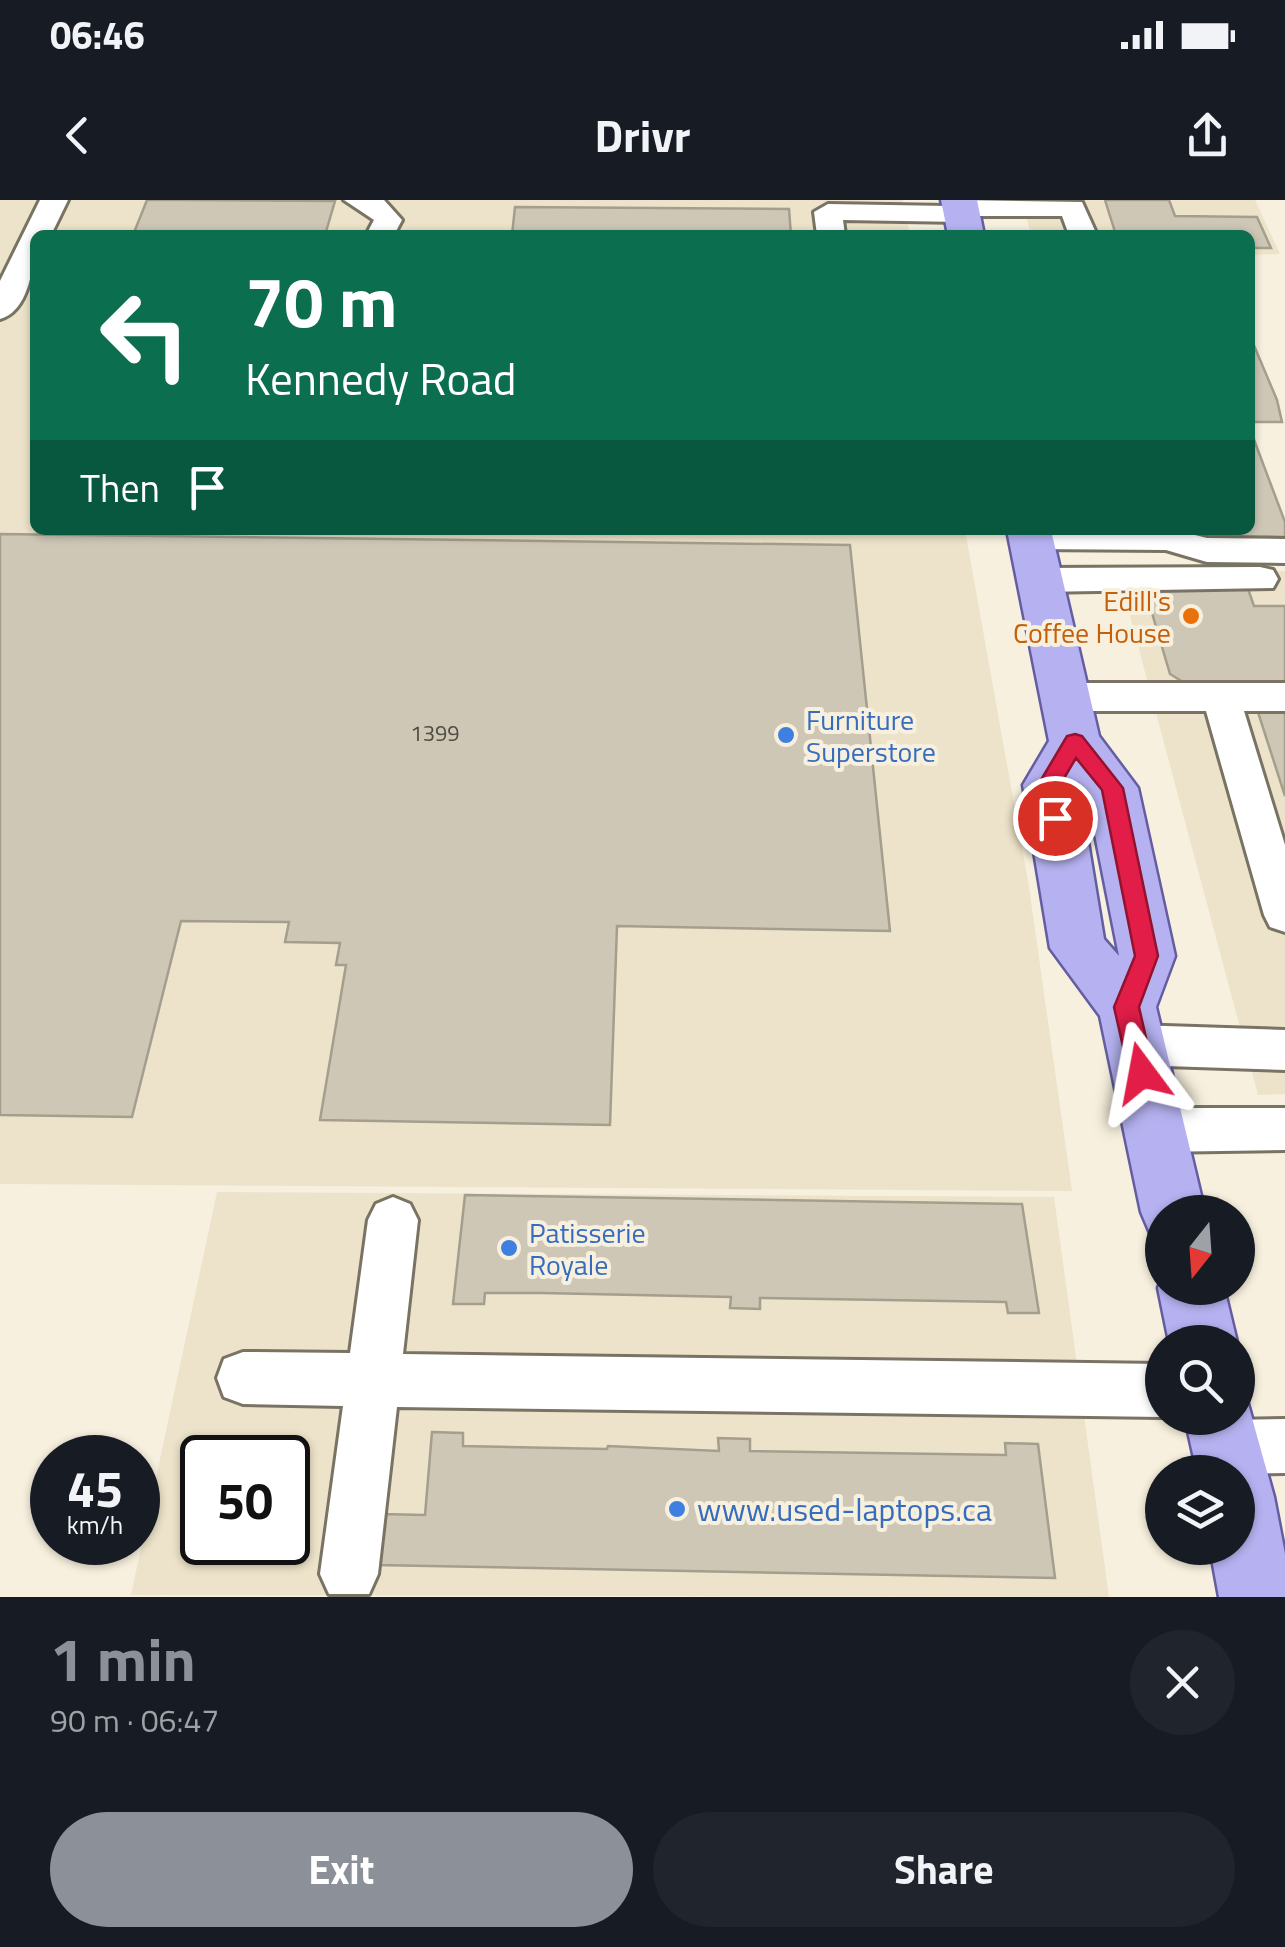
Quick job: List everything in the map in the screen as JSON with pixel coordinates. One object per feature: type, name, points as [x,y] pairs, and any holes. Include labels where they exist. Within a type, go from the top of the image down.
[{"type":"main road","points":[[1034,549],[1070,719],[1049,785],[1078,948],[1131,1026],[1170,1195]]},
{"type":"main road","points":[[1252,1565],[1256,1597]]},
{"type":"street","points":[[40,230],[54,200]]},
{"type":"street","points":[[358,200],[380,208],[388,220],[383,230]]},
{"type":"street","points":[[830,230],[828,212],[962,214],[1072,208],[1081,230]]},
{"type":"street","points":[[0,310],[30,251]]},
{"type":"street","points":[[1034,549],[1164,535],[1208,550],[1285,551]]},
{"type":"street","points":[[1034,549],[1285,579]]},
{"type":"street","points":[[1070,719],[1222,697],[1285,696]]},
{"type":"street","points":[[1222,697],[1285,915]]},
{"type":"street","points":[[1131,1026],[1285,1050]]},
{"type":"street","points":[[1155,1130],[1285,1129]]},
{"type":"street","points":[[349,1574],[393,1220]]},
{"type":"street","points":[[242,1378],[1145,1392]]},
{"type":"shaded area","points":[[0,200],[903,200],[909,230],[30,230],[30,535],[966,535],[1029,887],[1072,1191],[0,1184]]},
{"type":"shaded area","points":[[1022,200],[1255,200],[1280,254],[1255,255],[1255,230],[1030,230]]},
{"type":"shaded area","points":[[1118,571],[1285,571],[1285,1094],[1258,1095]]},
{"type":"shaded area","points":[[217,1192],[1054,1197],[1109,1597],[131,1595],[137,1565],[160,1565],[160,1459]]},
{"type":"building","points":[[147,200],[335,201],[326,230],[135,230]]},
{"type":"building","points":[[1105,200],[1169,200],[1175,216],[1257,217],[1271,248],[1255,248],[1255,230],[1114,230]]},
{"type":"building","points":[[515,207],[789,209],[791,230],[513,230]]},
{"type":"building","points":[[1255,348],[1277,400],[1282,422],[1255,422]]},
{"type":"building","points":[[1255,442],[1285,522],[1285,537],[1200,536],[1255,535]]},
{"type":"building","points":[[0,534],[850,545],[890,931],[617,926],[610,1125],[320,1120],[346,965],[336,965],[340,943],[285,942],[289,922],[181,921],[132,1117],[0,1115]]},
{"type":"building","points":[[1157,586],[1247,586],[1254,606],[1285,606],[1285,685],[1188,685],[1170,674],[1147,596]]},
{"type":"building","points":[[1256,706],[1285,707],[1285,796]]},
{"type":"building","points":[[465,1195],[1022,1204],[1039,1313],[1008,1313],[1006,1302],[760,1298],[760,1309],[730,1308],[731,1297],[541,1293],[485,1293],[484,1304],[453,1304]]},
{"type":"building","points":[[432,1432],[463,1433],[463,1446],[607,1449],[608,1446],[719,1451],[718,1438],[750,1439],[750,1451],[1006,1455],[1005,1443],[1038,1444],[1055,1578],[376,1565],[381,1514],[425,1515]]},
{"type":"place","name":"Edill's Coffee House","points":[[1191,616]]},
{"type":"place","name":"Furniture Superstore","points":[[786,735]]},
{"type":"place","name":"Patisserie Royale","points":[[509,1248]]},
{"type":"place","name":"www.used-laptops.ca","points":[[677,1509]]},
{"type":"route","points":[[1055,818],[1049,785],[1075,742],[1112,788],[1147,956],[1126,1007],[1142,1073]]}]
